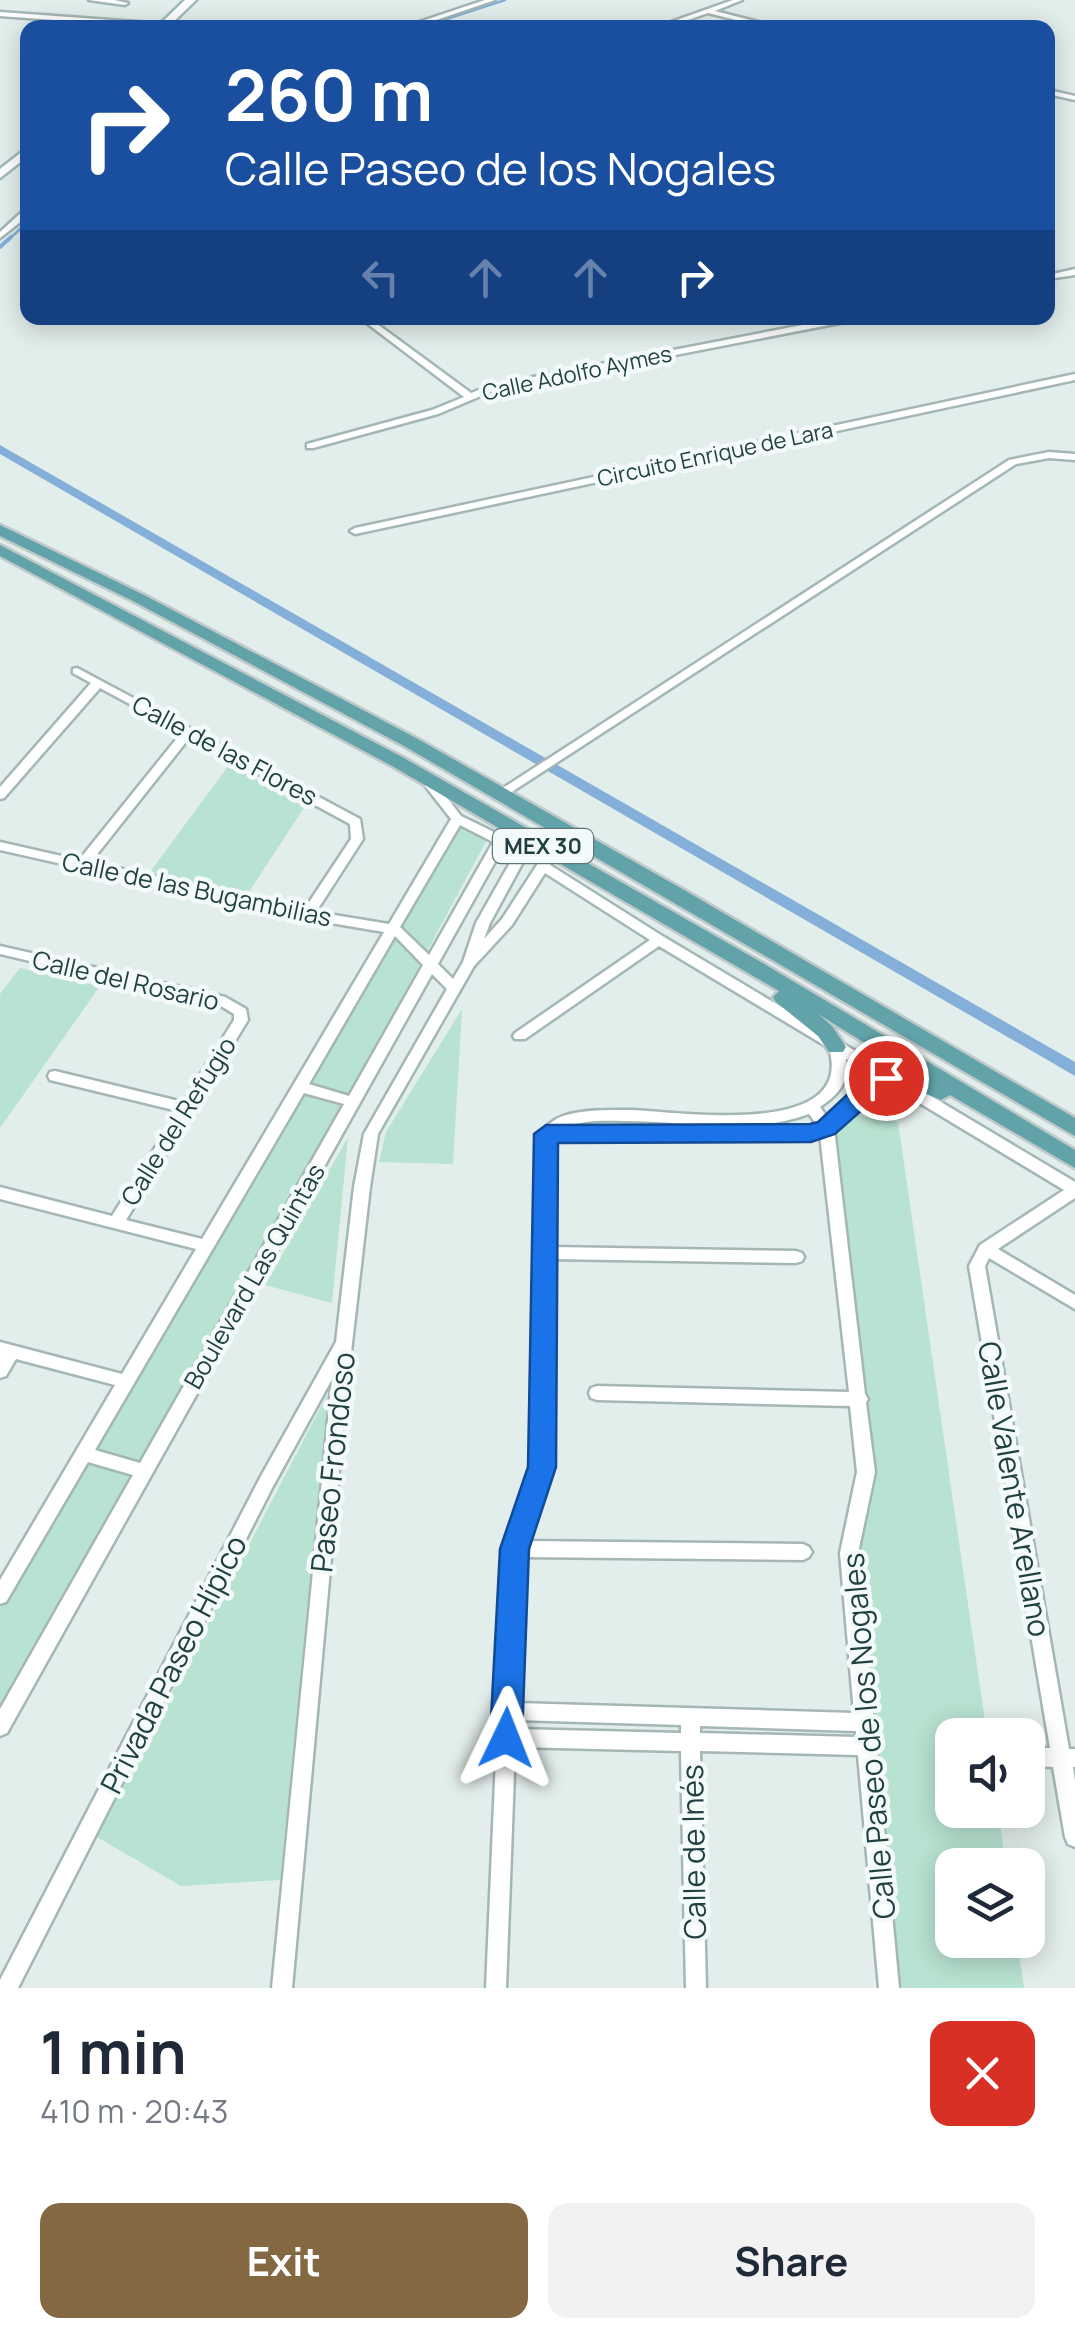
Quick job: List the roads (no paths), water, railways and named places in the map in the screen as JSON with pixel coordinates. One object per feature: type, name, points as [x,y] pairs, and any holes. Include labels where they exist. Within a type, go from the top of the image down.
[{"type":"main road","points":[[160,20],[179,0]]},
{"type":"main road","points":[[164,20],[192,0]]},
{"type":"main road","points":[[0,163],[20,144]]},
{"type":"main road","points":[[0,175],[20,157]]},
{"type":"main road","points":[[0,522],[26,542]]},
{"type":"main road","name":"MEX 30","points":[[0,530],[503,792],[1075,1128]]},
{"type":"main road","name":"MEX 30","points":[[0,550],[423,776],[505,833],[530,838],[548,859],[759,970],[1075,1160]]},
{"type":"main road","points":[[0,561],[86,596]]},
{"type":"main road","points":[[759,970],[769,986],[825,1031],[836,1046]]},
{"type":"main road","points":[[886,1078],[904,1077],[980,1103]]},
{"type":"street","points":[[92,0],[124,3]]},
{"type":"street","points":[[429,20],[492,0]]},
{"type":"street","points":[[680,20],[739,0]]},
{"type":"street","points":[[1,17],[13,4]]},
{"type":"street","points":[[708,10],[747,20]]},
{"type":"street","points":[[1,17],[47,20]]},
{"type":"street","points":[[0,236],[20,217]]},
{"type":"street","points":[[373,325],[469,396]]},
{"type":"street","name":"Calle Adolfo Aymes","points":[[310,446],[435,412],[492,388],[814,325]]},
{"type":"street","name":"Circuito Enrique de Lara","points":[[355,531],[1075,377]]},
{"type":"street","points":[[503,792],[1013,462],[1048,454],[1075,457]]},
{"type":"street","name":"Calle de las Flores","points":[[77,671],[346,814],[356,822],[358,839]]},
{"type":"street","points":[[0,795],[98,682]]},
{"type":"street","points":[[82,864],[189,731]]},
{"type":"street","points":[[423,776],[458,819],[505,833]]},
{"type":"street","points":[[0,1596],[458,819]]},
{"type":"street","name":"Boulevard Las Quintas","points":[[0,1727],[505,833]]},
{"type":"street","name":"Paseo Frondoso","points":[[282,1988],[344,1342],[372,1134],[469,963],[493,904],[530,838]]},
{"type":"street","points":[[307,915],[358,839]]},
{"type":"street","name":"Calle de las Bugambilias","points":[[0,846],[307,915],[395,929]]},
{"type":"street","points":[[548,859],[659,940],[1075,1189],[986,1250],[1075,1303]]},
{"type":"street","name":"Paseo Frondoso","points":[[469,963],[517,908],[548,859]]},
{"type":"street","points":[[506,880],[531,885]]},
{"type":"street","points":[[493,904],[517,908]]},
{"type":"street","points":[[395,929],[454,988]]},
{"type":"street","points":[[520,1036],[659,940]]},
{"type":"street","name":"Calle del Rosario","points":[[0,950],[225,1002],[236,1006],[241,1020]]},
{"type":"street","name":"Calle del Refugio","points":[[116,1223],[241,1020]]},
{"type":"street","points":[[496,1988],[514,1549],[542,1467],[546,1134],[557,1123],[584,1118],[777,1118],[814,1110],[838,1086],[842,1073],[836,1046]]},
{"type":"street","points":[[54,1076],[188,1108]]},
{"type":"street","points":[[546,1134],[794,1134],[826,1128],[872,1084],[886,1078]]},
{"type":"street","points":[[302,1087],[354,1102]]},
{"type":"street","points":[[814,1110],[826,1128]]},
{"type":"street","name":"Calle Paseo de los Nogales","points":[[826,1128],[866,1472],[848,1553],[890,1988]]},
{"type":"street","points":[[0,1193],[206,1246]]},
{"type":"street","name":"Calle Valente Arellano","points":[[986,1250],[977,1266],[1068,1758],[1075,1836]]},
{"type":"street","points":[[542,1253],[796,1257]]},
{"type":"street","name":"Privada Paseo Hípico","points":[[7,1988],[266,1483],[344,1342]]},
{"type":"street","points":[[0,1371],[6,1350],[123,1382]]},
{"type":"street","points":[[597,1393],[860,1399]]},
{"type":"street","points":[[84,1454],[143,1471]]},
{"type":"street","points":[[514,1549],[803,1552]]},
{"type":"street","points":[[508,1711],[863,1722]]},
{"type":"street","name":"Calle de Inés","points":[[690,1716],[696,1988]]},
{"type":"street","points":[[506,1738],[866,1746]]},
{"type":"waterway","points":[[444,20],[505,0]]},
{"type":"waterway","points":[[8,240],[20,229]]},
{"type":"waterway","points":[[0,247],[11,237]]},
{"type":"waterway","points":[[0,449],[1075,1070]]}]
